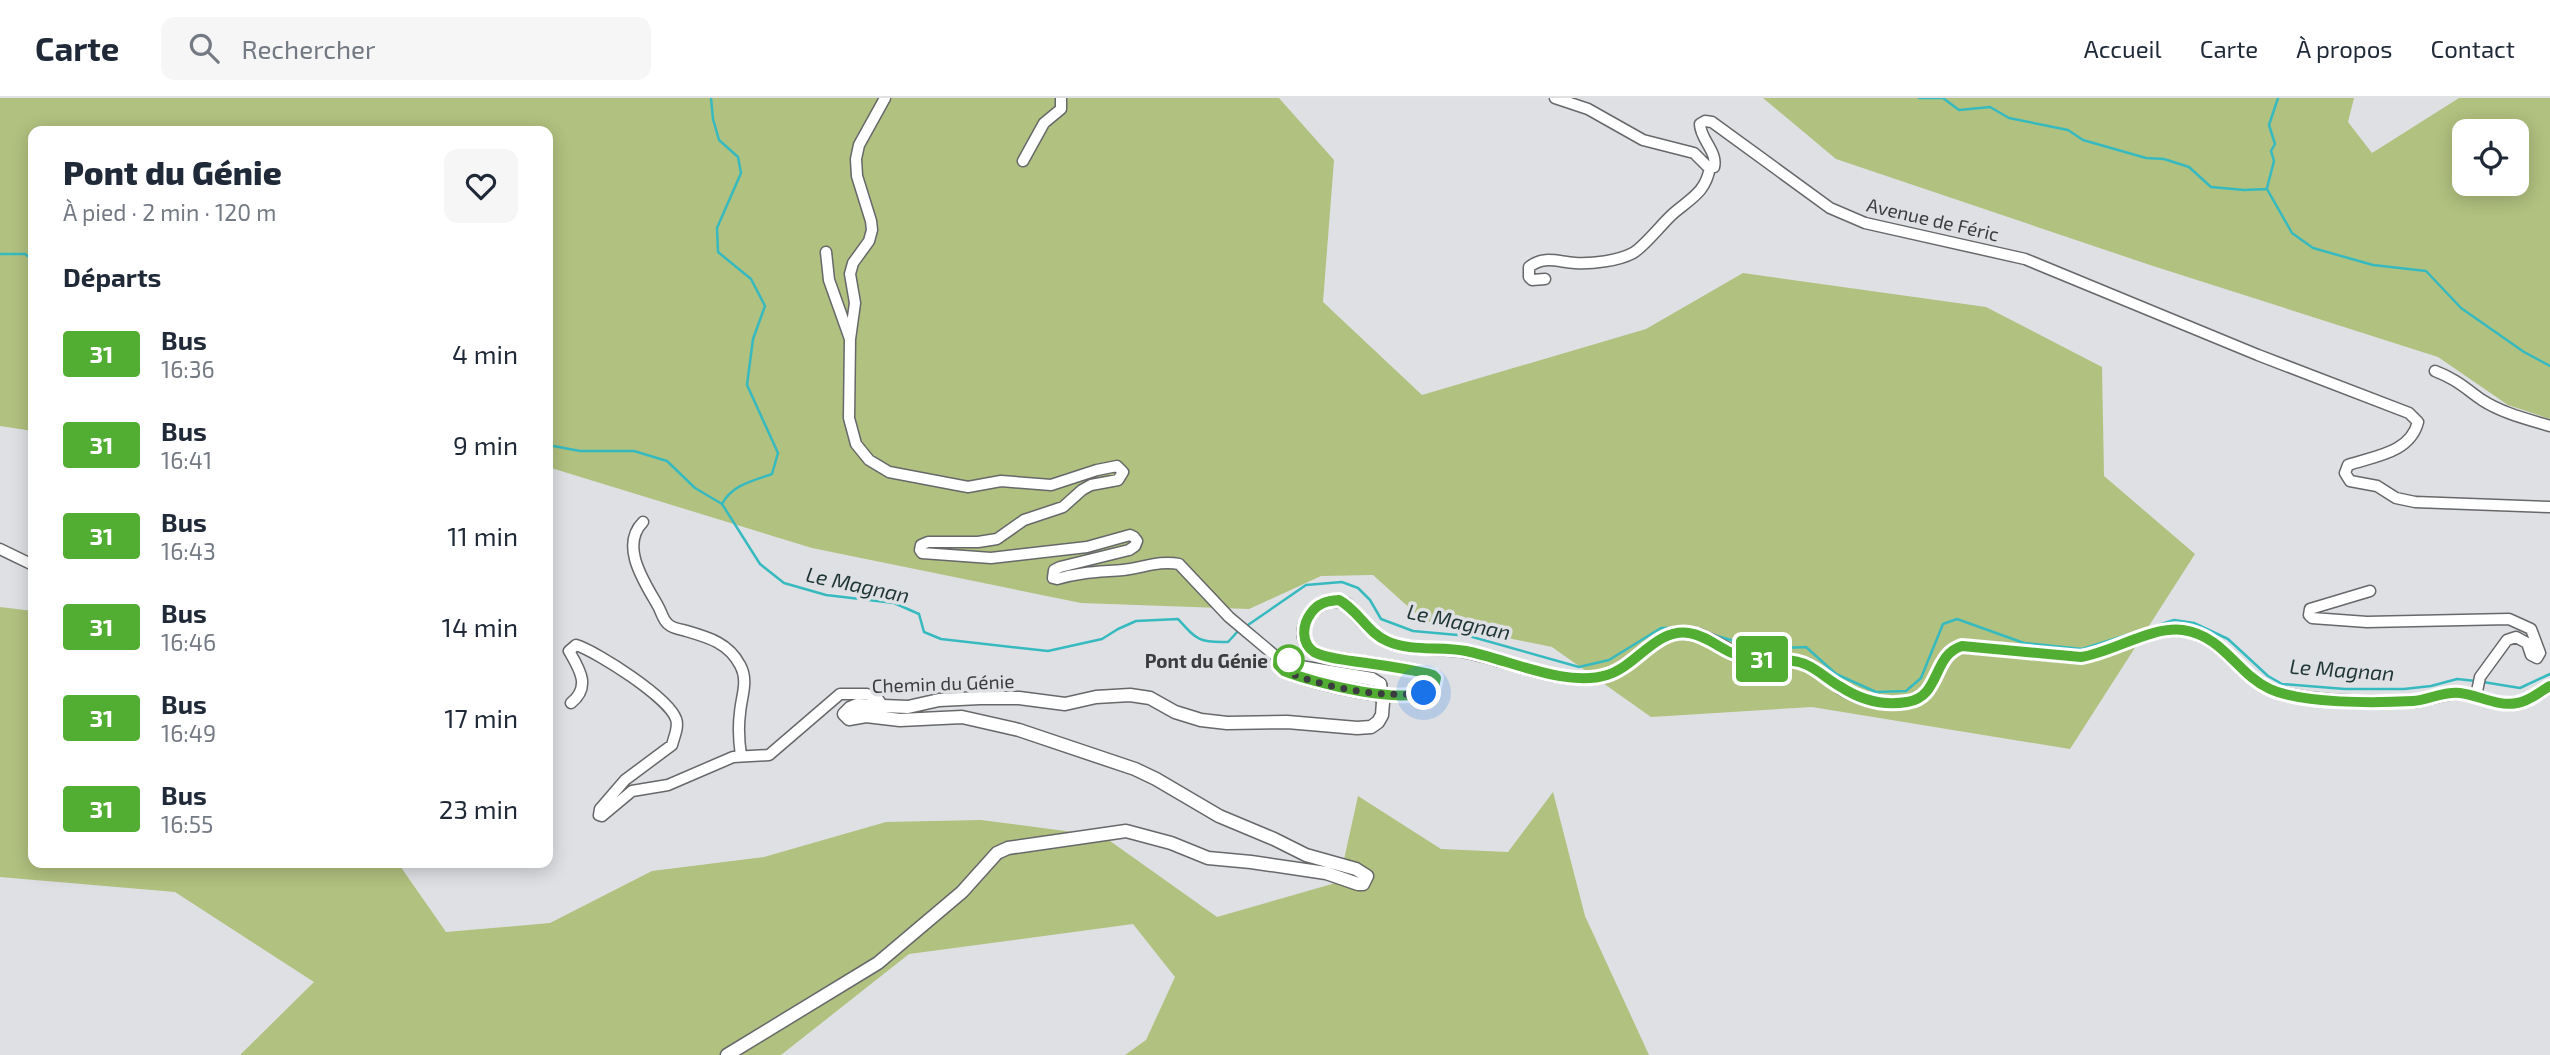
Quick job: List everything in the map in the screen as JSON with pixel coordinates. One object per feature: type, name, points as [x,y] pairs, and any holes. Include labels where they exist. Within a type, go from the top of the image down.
[{"type":"street","name":"Chemin du Génie","points":[[727,1055],[878,963],[962,892],[997,853],[1009,848],[1126,831],[1171,843],[1208,859],[1326,873],[1358,884],[1363,884],[1367,876],[1356,869],[1306,855],[1219,816],[1146,774],[1019,730],[962,717],[900,720],[866,716],[849,719],[844,714],[857,705],[908,707],[939,700],[1006,698],[1065,704],[1096,697],[1130,695],[1150,698],[1175,712],[1201,720],[1227,723],[1287,722],[1357,728],[1371,727],[1378,722],[1382,715],[1383,702],[1380,684],[1372,679],[1300,667],[1265,650],[1229,617],[1179,564],[1168,562],[1053,578],[1054,570],[1060,567],[1129,550],[1137,541],[1130,535],[1087,547],[991,558],[922,552],[922,543],[997,539],[1024,520],[1063,508],[1091,485],[1118,480],[1123,472],[1117,466],[1051,485],[1001,481],[975,488],[889,472],[877,467],[862,453],[851,432],[849,418],[850,339],[855,317],[850,284],[853,263],[869,241],[872,230],[857,176],[856,159],[859,145],[885,98]]},
{"type":"street","points":[[1023,161],[1044,122],[1061,109],[1061,98]]},
{"type":"street","points":[[1545,279],[1532,280],[1529,277],[1529,267],[1536,261],[1556,259],[1574,263],[1618,258],[1637,250],[1662,223],[1704,187],[1710,167],[1694,153],[1643,140],[1588,109],[1555,98]]},
{"type":"street","name":"Avenue de Féric","points":[[1710,167],[1714,167],[1716,161],[1700,130],[1700,124],[1705,121],[1712,122],[1830,208],[1864,223],[2025,258],[2110,295],[2409,413],[2418,422],[2414,435],[2400,448],[2348,466],[2345,473],[2350,481],[2377,486],[2396,498],[2415,502],[2550,507]]},
{"type":"street","points":[[827,252],[829,280],[850,339]]},
{"type":"street","points":[[2435,371],[2455,379],[2484,401],[2515,415],[2550,426]]},
{"type":"street","points":[[643,522],[638,526],[634,543],[637,569],[666,621],[674,628],[722,644],[732,652],[743,670],[741,756]]},
{"type":"street","points":[[0,549],[28,563]]},
{"type":"street","points":[[2370,591],[2310,609],[2309,615],[2312,618],[2367,622],[2509,619],[2531,629],[2538,642],[2538,658],[2531,655],[2527,643],[2516,637],[2507,639],[2478,688]]},
{"type":"street","points":[[1279,659],[1278,665],[1284,671],[1345,688],[1401,696],[1424,693],[1434,687],[1436,678],[1433,675],[1314,652],[1306,642],[1304,633],[1308,618],[1319,605],[1339,600],[1388,642],[1466,651],[1568,677],[1605,676],[1632,663],[1654,643],[1668,635],[1693,633],[1732,653],[1750,658],[1786,659],[1802,663],[1815,668],[1862,699],[1880,703],[1909,702],[1921,698],[1931,689],[1946,654],[1962,646],[2081,657],[2165,630],[2197,633],[2216,643],[2268,688],[2289,695],[2341,700],[2413,701],[2478,688],[2515,704],[2550,686]]},
{"type":"street","points":[[571,703],[580,696],[583,685],[569,651],[576,645],[584,647],[628,674],[661,700],[675,715],[677,724],[672,745],[625,780],[600,809],[599,815],[602,816],[632,791],[668,785],[724,760],[769,755],[841,694],[867,694],[878,699],[882,705]]},
{"type":"green space","points":[[0,98],[1279,98],[1334,160],[1323,302],[1422,395],[1646,329],[1743,273],[1986,307],[2102,367],[2104,476],[2195,554],[2070,749],[1812,707],[1651,717],[1552,647],[1424,621],[1373,575],[1321,576],[1249,609],[1081,603],[812,548],[553,469],[553,126],[28,126],[28,430],[0,426]]},
{"type":"green space","points":[[1763,98],[2354,98],[2348,122],[2372,153],[2459,98],[2550,98],[2550,419],[2508,405],[2438,357],[2150,265],[1836,159]]},
{"type":"green space","points":[[0,607],[28,610],[28,868],[401,868],[446,932],[550,923],[652,871],[764,857],[886,822],[981,820],[1103,836],[1217,917],[1339,882],[1358,796],[1441,849],[1508,852],[1553,792],[1585,916],[1649,1055],[1125,1055],[1146,1040],[1175,977],[1133,924],[909,954],[781,1055],[240,1055],[314,982],[175,892],[0,877]]},
{"type":"waterway","name":"Le Magnan","points":[[711,98],[719,140],[738,157],[741,173],[717,228],[718,252],[751,279],[765,306],[753,339],[747,385],[778,453],[772,474],[737,488],[722,504],[760,564],[784,583],[826,595],[894,603],[919,614],[924,632],[941,639],[1048,651],[1102,639],[1136,621],[1178,619],[1199,639],[1211,642],[1228,642],[1239,630]]},
{"type":"waterway","points":[[1919,98],[1943,98],[1959,110],[1990,107],[2009,118],[2068,130],[2083,140],[2146,158],[2164,159],[2189,167],[2211,187],[2267,189],[2292,233],[2313,248],[2373,265],[2426,271],[2461,308],[2524,352],[2550,366]]},
{"type":"waterway","points":[[2267,188],[2274,161],[2271,151],[2275,144],[2269,125],[2278,98]]},
{"type":"waterway","points":[[0,254],[28,256]]},
{"type":"waterway","points":[[553,446],[580,451],[634,451],[667,461],[695,488],[722,504]]},
{"type":"waterway","name":"Le Magnan","points":[[1245,627],[1306,585],[1342,582],[1358,588],[1370,600],[1381,619],[1413,631],[1469,636],[1579,667],[1609,660],[1661,628],[1674,628]]},
{"type":"waterway","name":"Le Magnan","points":[[1711,634],[1758,646],[1806,647],[1836,674],[1876,692],[1906,691],[1921,678],[1943,624],[1957,619],[2024,643],[2082,649],[2133,633]]},
{"type":"waterway","name":"Le Magnan","points":[[2152,627],[2174,620],[2194,623],[2228,639],[2268,676],[2282,684],[2345,689],[2404,689],[2457,679],[2476,681]]},
{"type":"waterway","name":"Le Magnan","points":[[2483,682],[2520,688],[2550,674]]},
{"type":"bus line","name":"31","points":[[1293,664],[1280,657],[1278,665],[1296,676],[1378,694],[1401,696],[1424,693],[1434,687],[1436,678],[1433,675],[1314,652],[1306,642],[1305,624],[1312,610],[1319,605],[1339,600],[1388,642],[1412,647],[1466,651],[1568,677],[1605,676],[1632,663],[1654,643],[1668,635],[1693,633],[1732,653],[1750,658],[1786,659],[1802,663],[1815,668],[1862,699],[1893,704],[1921,698],[1931,689],[1946,654],[1962,646],[2081,657],[2165,630],[2197,633],[2216,643],[2268,688],[2314,699],[2413,701],[2458,693],[2515,704],[2550,686]]},
{"type":"place","name":"Pont du Génie","points":[[1289,660]]},
{"type":"route","points":[[1289,660],[1280,657],[1278,665],[1296,676],[1345,688],[1401,696],[1424,693]]}]
